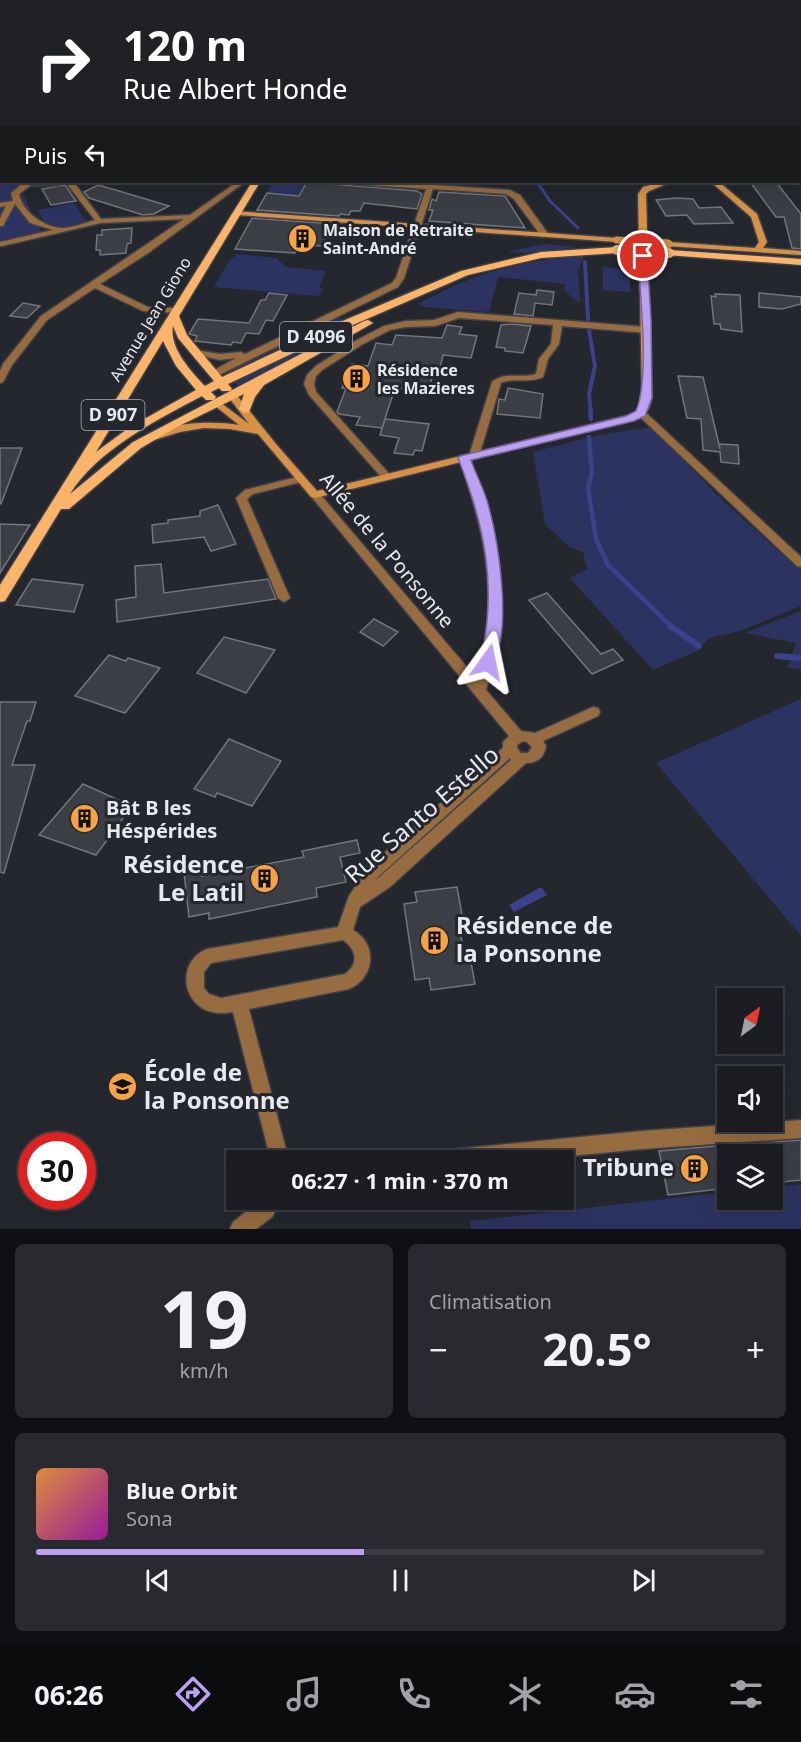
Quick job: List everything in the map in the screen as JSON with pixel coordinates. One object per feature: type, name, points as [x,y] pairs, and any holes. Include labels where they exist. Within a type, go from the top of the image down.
[{"type":"main road","name":"Avenue Jean Giono","points":[[0,597],[255,183]]},
{"type":"main road","name":"D 4096","points":[[217,379],[476,270],[527,257],[617,245],[801,262]]},
{"type":"main road","name":"D 4096","points":[[74,479],[99,455],[137,427],[210,396],[232,395],[262,381],[340,339],[414,295]]},
{"type":"main road","points":[[175,314],[182,336],[198,352],[217,379],[232,395]]},
{"type":"main road","points":[[163,336],[182,336]]},
{"type":"main road","points":[[163,336],[210,396]]},
{"type":"main road","points":[[69,500],[89,477],[121,448],[210,396],[217,379]]},
{"type":"main road","points":[[244,409],[249,396],[262,381]]},
{"type":"main road","name":"D 4096","points":[[44,528],[69,500],[137,445],[210,396]]},
{"type":"street","points":[[0,224],[14,203],[15,193],[29,183],[59,183]]},
{"type":"street","points":[[72,183],[96,219],[101,221]]},
{"type":"street","points":[[0,380],[4,363],[44,318],[240,183]]},
{"type":"street","points":[[392,183],[431,184],[513,194],[545,236]]},
{"type":"street","points":[[315,495],[630,418],[641,413],[647,398],[642,193],[665,183]]},
{"type":"street","points":[[716,183],[754,216],[760,227],[760,247]]},
{"type":"street","points":[[217,379],[265,348],[391,288],[398,282],[431,184]]},
{"type":"street","points":[[0,205],[14,203]]},
{"type":"street","points":[[14,203],[33,221],[62,230]]},
{"type":"street","points":[[237,213],[545,236],[617,245]]},
{"type":"street","points":[[1,242],[101,221],[190,217]]},
{"type":"street","points":[[668,249],[682,245],[743,252],[760,247],[801,253]]},
{"type":"street","points":[[93,284],[146,309],[175,314]]},
{"type":"street","points":[[387,477],[312,393],[309,384],[315,371],[360,342],[387,328],[402,324],[435,323],[458,315],[647,330]]},
{"type":"street","points":[[480,690],[493,637],[496,597],[494,568],[482,504],[469,457],[497,382],[505,378],[534,378],[540,375],[544,359],[554,346],[558,322]]},
{"type":"street","points":[[198,352],[228,357],[265,348]]},
{"type":"street","name":"Allée de la Ponsonne","points":[[232,395],[272,446],[517,736]]},
{"type":"street","name":"Allée de la Ponsonne","points":[[210,396],[272,446]]},
{"type":"street","points":[[641,413],[801,563]]},
{"type":"street","points":[[137,445],[168,432],[202,425],[233,426],[255,432]]},
{"type":"street","points":[[284,598],[241,498],[255,490],[301,479]]},
{"type":"street","points":[[534,739],[593,712]]},
{"type":"street","points":[[517,736],[534,739],[539,746],[538,753],[531,758],[516,754],[510,742],[517,736]]},
{"type":"street","name":"Rue Santo Estello","points":[[345,933],[346,921],[354,903],[385,882],[516,754]]},
{"type":"street","points":[[345,933],[352,936],[362,947],[364,964],[355,978],[349,981],[221,1006],[212,1005],[199,998],[195,987],[197,968],[200,961],[207,956],[219,952],[345,933]]},
{"type":"street","points":[[238,1002],[277,1150]]},
{"type":"street","points":[[539,1150],[801,1129]]},
{"type":"street","points":[[240,1229],[265,1210]]},
{"type":"shaded area","points":[[0,183],[44,183],[45,185],[21,190],[42,234],[0,245]]},
{"type":"shaded area","points":[[306,183],[299,195],[267,193],[271,184]]},
{"type":"shaded area","points":[[74,203],[86,222],[57,228],[44,222],[38,210]]},
{"type":"shaded area","points":[[544,244],[577,247],[528,253],[507,252]]},
{"type":"shaded area","points":[[237,254],[276,258],[286,267],[326,271],[319,288],[323,289],[319,296],[214,287],[229,261]]},
{"type":"shaded area","points":[[584,255],[578,272],[580,303],[564,291],[565,284],[498,277],[489,312],[424,307],[418,304],[473,278],[500,269]]},
{"type":"shaded area","points":[[603,267],[630,269],[630,292],[603,290]]},
{"type":"shaded area","points":[[338,317],[343,320],[229,375],[226,370]]},
{"type":"shaded area","points":[[354,325],[343,334],[240,388],[234,381]]},
{"type":"shaded area","points":[[651,427],[721,499],[801,571],[801,606],[740,631],[709,638],[697,651],[653,670],[570,578],[587,569],[583,552],[569,547],[545,524],[533,452],[599,435]]},
{"type":"shaded area","points":[[801,611],[801,669],[787,668],[796,643],[745,633]]},
{"type":"shaded area","points":[[801,699],[801,936],[656,763]]},
{"type":"shaded area","points":[[541,887],[547,895],[514,912],[509,905]]},
{"type":"shaded area","points":[[801,1184],[801,1229],[471,1229],[470,1221],[717,1193],[717,1210],[783,1210],[783,1186]]},
{"type":"building","points":[[306,183],[417,191],[422,194],[417,209],[364,203],[360,211],[351,211],[349,215],[340,214],[339,216],[257,210],[267,193],[299,196]]},
{"type":"building","points":[[751,183],[777,183],[801,214],[801,249],[792,248],[784,217],[776,217]]},
{"type":"building","points":[[65,185],[76,201],[51,205],[42,189]]},
{"type":"building","points":[[98,185],[169,206],[154,214],[143,215],[89,198],[84,192]]},
{"type":"building","points":[[439,192],[505,196],[525,228],[429,221],[433,210],[429,210],[432,199],[436,201]]},
{"type":"building","points":[[693,199],[699,208],[721,207],[733,223],[694,224],[687,215],[666,216],[656,200]]},
{"type":"building","points":[[252,218],[335,224],[326,246],[299,245],[295,253],[235,249]]},
{"type":"building","points":[[132,228],[131,243],[127,244],[126,253],[100,255],[100,250],[96,250],[97,235],[102,235],[102,230]]},
{"type":"building","points":[[537,290],[554,292],[552,305],[535,303],[533,316],[514,314],[519,293],[536,295]]},
{"type":"building","points":[[269,293],[287,295],[273,321],[266,320],[259,334],[246,333],[241,343],[233,342],[231,345],[195,341],[197,336],[189,334],[198,319],[249,323],[261,300],[265,300]]},
{"type":"building","points":[[759,293],[801,297],[801,304],[782,309],[759,307]]},
{"type":"building","points":[[715,294],[740,295],[742,332],[721,329],[720,324],[714,324],[711,296],[716,297]]},
{"type":"building","points":[[23,303],[40,306],[27,318],[10,316]]},
{"type":"building","points":[[447,325],[462,327],[459,334],[477,336],[471,358],[443,355],[438,376],[433,375],[428,391],[395,388],[382,428],[356,425],[360,417],[337,412],[346,388],[342,388],[352,364],[368,366],[376,343],[392,345],[396,335],[442,338]]},
{"type":"building","points":[[501,325],[531,326],[523,353],[505,351],[505,348],[496,347]]},
{"type":"building","points":[[678,376],[703,377],[720,449],[719,444],[738,445],[739,464],[721,462],[720,452],[703,450],[701,419],[687,418]]},
{"type":"building","points":[[508,388],[543,394],[540,418],[497,414],[499,399],[505,400]]},
{"type":"building","name":"Résidence les Mazieres","points":[[385,419],[429,424],[422,451],[415,450],[413,455],[394,453],[399,438],[380,435]]},
{"type":"building","points":[[0,448],[22,448],[1,504],[0,503]]},
{"type":"building","points":[[218,505],[236,544],[211,551],[204,537],[153,543],[152,525],[168,523],[168,520],[200,516],[200,511]]},
{"type":"building","points":[[0,524],[30,525],[0,573]]},
{"type":"building","points":[[161,564],[164,593],[268,579],[276,599],[117,622],[116,600],[136,597],[135,566]]},
{"type":"building","points":[[32,579],[83,585],[74,612],[16,605]]},
{"type":"building","points":[[547,593],[601,654],[613,649],[623,660],[592,674],[529,600]]},
{"type":"building","points":[[374,619],[398,632],[383,646],[360,632]]},
{"type":"building","points":[[224,637],[275,650],[246,693],[197,673]]},
{"type":"building","points":[[109,655],[160,668],[125,713],[75,696]]},
{"type":"building","points":[[0,702],[36,702],[12,765],[35,765],[4,873],[0,872]]},
{"type":"building","points":[[229,739],[281,761],[252,806],[217,793],[215,797],[194,789]]},
{"type":"building","name":"Bât B les Héspérides","points":[[83,784],[132,806],[96,855],[39,835]]},
{"type":"building","name":"Résidence Le Latil","points":[[357,840],[360,853],[340,857],[346,882],[316,888],[317,897],[209,919],[209,913],[189,917],[184,873],[201,869],[202,876],[304,857],[302,851]]},
{"type":"building","name":"Résidence de la Ponsonne","points":[[457,887],[462,915],[457,916],[464,953],[469,952],[475,984],[431,990],[429,978],[415,980],[404,904],[417,902],[415,892]]},
{"type":"building","points":[[801,1140],[801,1180],[783,1182],[783,1144],[743,1144]]},
{"type":"building","points":[[717,1146],[717,1189],[668,1195],[659,1151]]},
{"type":"waterway","points":[[538,183],[550,201],[578,228]]},
{"type":"waterway","points":[[585,262],[588,319]]},
{"type":"waterway","points":[[589,330],[595,366],[589,394],[591,414]]},
{"type":"waterway","points":[[590,412],[591,419]]},
{"type":"waterway","points":[[589,437],[592,473],[588,488],[596,539],[608,565],[672,627]]},
{"type":"waterway","points":[[670,626],[699,646]]},
{"type":"waterway","points":[[777,656],[801,658]]},
{"type":"place","name":"Maison de Retraite Saint-André","points":[[302,239]]},
{"type":"place","name":"Résidence les Mazieres","points":[[356,379]]},
{"type":"place","name":"Bât B les Héspérides","points":[[85,819]]},
{"type":"place","name":"Résidence Le Latil","points":[[265,879]]},
{"type":"place","name":"Résidence de la Ponsonne","points":[[435,940]]},
{"type":"place","name":"École de la Ponsonne","points":[[123,1087]]},
{"type":"place","name":"Tribune","points":[[695,1168]]},
{"type":"route","points":[[488,662],[493,637],[496,597],[494,568],[482,504],[464,458],[630,418],[641,413],[647,398],[643,256]]}]
